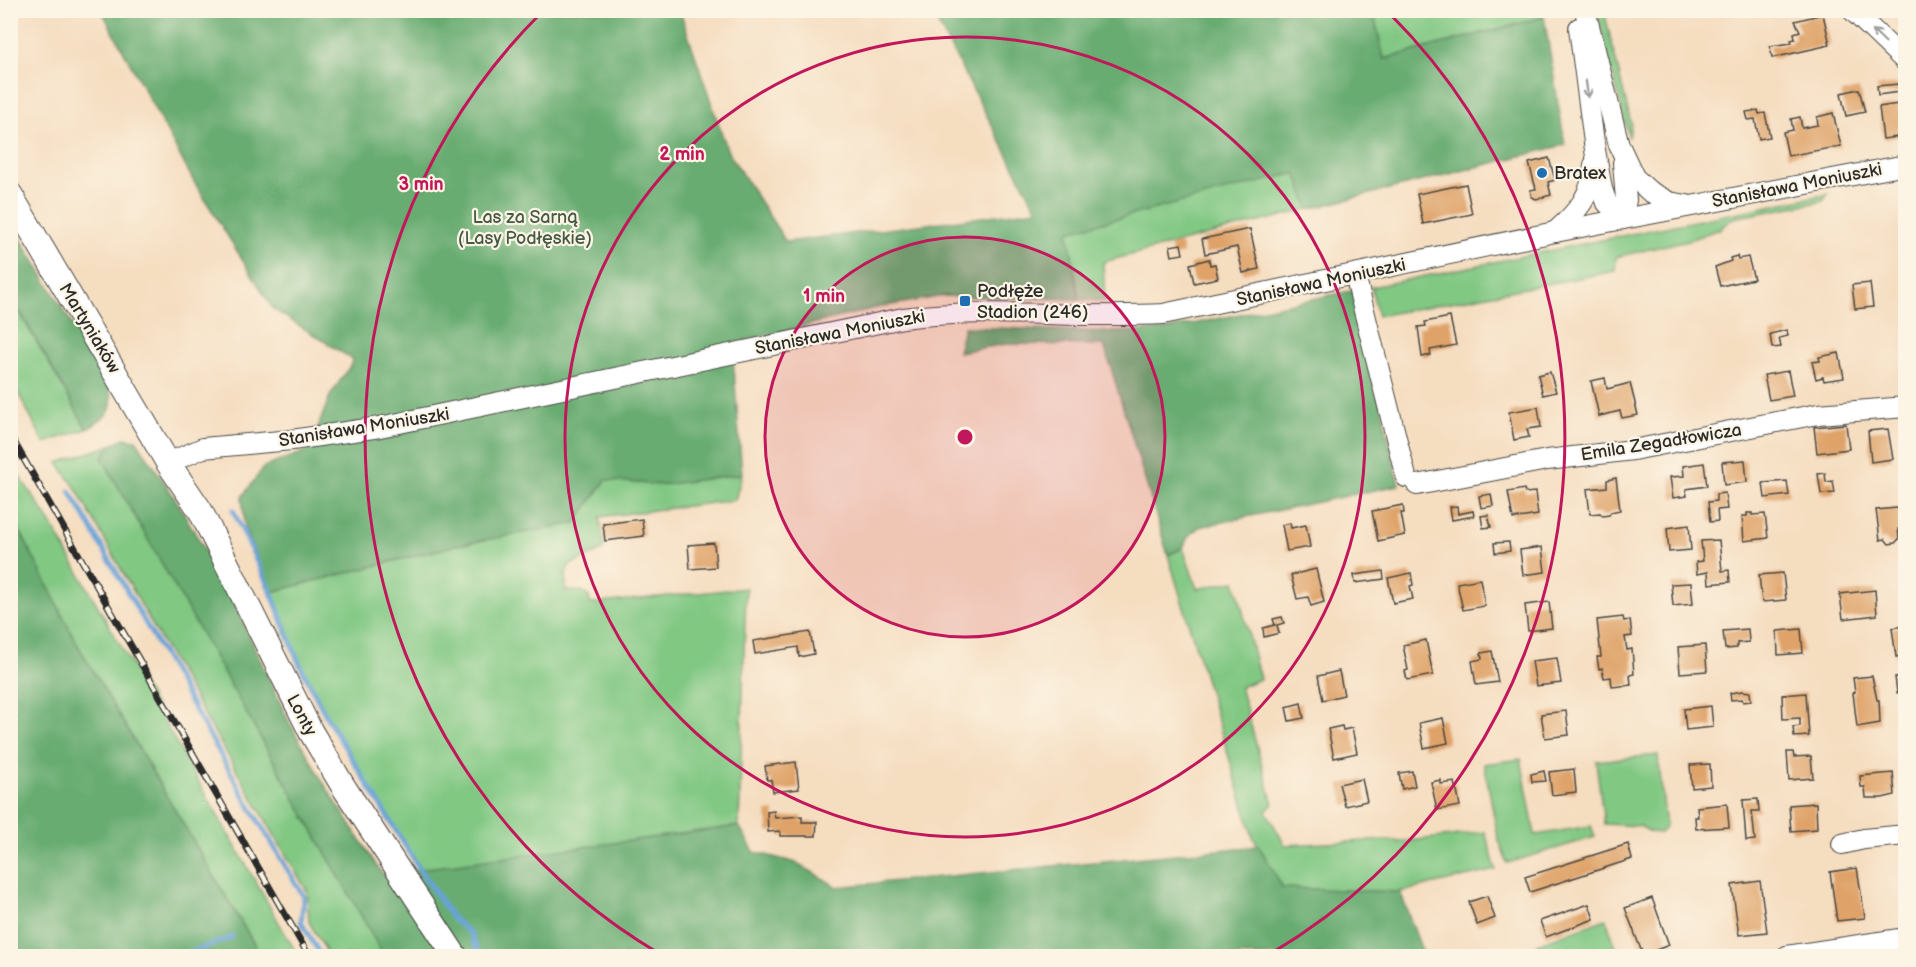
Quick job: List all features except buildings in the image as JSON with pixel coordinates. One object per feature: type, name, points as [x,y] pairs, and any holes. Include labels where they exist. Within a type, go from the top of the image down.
[{"type":"main road","name":"Martyniaków","points":[[10,194],[168,463]]},
{"type":"main road","name":"Lonty","points":[[168,463],[200,510],[311,732],[355,806],[455,957]]},
{"type":"street","points":[[1576,10],[1595,150],[1606,203],[1622,219]]},
{"type":"street","points":[[1585,10],[1627,187],[1622,219]]},
{"type":"street","points":[[1860,13],[1905,62]]},
{"type":"street","points":[[1619,146],[1634,177],[1649,191],[1669,202],[1693,206]]},
{"type":"street","points":[[1555,232],[1571,218],[1586,198],[1593,182],[1595,150]]},
{"type":"street","name":"Stanisława Moniuszki","points":[[168,463],[203,448],[292,440],[380,427],[903,318],[971,312],[1120,316],[1163,314],[1555,232],[1905,165]]},
{"type":"street","name":"Emila Zegadłowicza","points":[[1355,275],[1412,481],[1547,460],[1633,450],[1818,414],[1905,407]]},
{"type":"street","points":[[1842,844],[1864,839],[1905,835]]},
{"type":"street","points":[[1787,957],[1905,938]]},
{"type":"green space","points":[[1543,10],[1544,17],[1384,59],[1373,11]]},
{"type":"green space","name":"Las za Sarną (Lasy Podłęskie)","points":[[102,11],[680,11],[728,152],[786,242],[1037,210],[931,11],[1373,11],[1384,59],[1544,17],[1565,145],[1309,209],[1296,173],[1068,231],[1079,299],[943,296],[880,307],[732,344],[742,474],[661,485],[606,480],[575,523],[457,545],[271,592],[245,528],[242,497],[264,467],[309,450],[330,396],[354,360],[273,309],[193,180]]},
{"type":"green space","points":[[1597,11],[1604,11],[1631,124],[1629,138]]},
{"type":"green space","points":[[1297,172],[1309,209],[1103,262],[1105,301],[1079,299],[1068,231]]},
{"type":"green space","points":[[1828,194],[1823,201],[1733,218],[1719,229],[1692,239],[1616,257],[1615,271],[1378,316],[1371,287]]},
{"type":"green space","points":[[10,221],[107,382],[111,398],[109,410],[101,420],[87,429],[11,296]]},
{"type":"green space","points":[[1350,291],[1356,294],[1399,485],[1199,527],[1188,537],[1183,548],[1168,555],[1104,345],[1006,344],[958,352],[964,327],[1114,332],[1164,330]]},
{"type":"green space","points":[[10,296],[87,429],[44,443],[11,379]]},
{"type":"green space","points":[[124,438],[136,440],[176,500],[228,590],[288,720],[323,782],[382,874],[739,826],[754,852],[797,863],[837,887],[1259,846],[1283,888],[1400,892],[1424,956],[384,956],[102,458],[111,445]]},
{"type":"green space","points":[[111,445],[103,459],[384,956],[329,956],[309,922],[307,891],[167,651],[75,487],[58,463]]},
{"type":"green space","points":[[18,474],[47,517],[298,956],[261,956],[77,644],[11,513],[11,476]]},
{"type":"green space","points":[[742,474],[735,500],[600,517],[604,549],[570,565],[566,572],[566,591],[582,591],[589,597],[590,604],[746,588],[739,826],[420,870],[327,718],[299,663],[271,592],[457,545],[575,523],[606,480],[661,485]]},
{"type":"green space","points":[[11,513],[77,644],[261,956],[11,956]]},
{"type":"green space","points":[[1183,548],[1197,589],[1235,581],[1260,679],[1240,687],[1273,804],[1266,811],[1285,845],[1387,840],[1401,842],[1485,832],[1496,870],[1400,892],[1283,888],[1253,837],[1168,555]]},
{"type":"green space","points":[[1658,755],[1666,827],[1660,833],[1650,832],[1640,826],[1604,824],[1596,761]]},
{"type":"green space","points":[[1521,759],[1535,835],[1591,826],[1595,837],[1507,863],[1498,837],[1484,764]]},
{"type":"green space","points":[[1606,919],[1619,956],[1546,956],[1537,944]]},
{"type":"waterway","points":[[70,491],[304,897],[301,922],[321,956]]},
{"type":"waterway","points":[[233,510],[271,592],[299,663],[327,718],[420,870],[453,919],[470,933],[480,956]]},
{"type":"waterway","points":[[181,956],[232,937]]},
{"type":"railway","points":[[10,435],[309,956]]},
{"type":"place","name":"Bratex","points":[[1542,173]]},
{"type":"place","name":"Podłęże Stadion (246)","points":[[965,301]]}]
